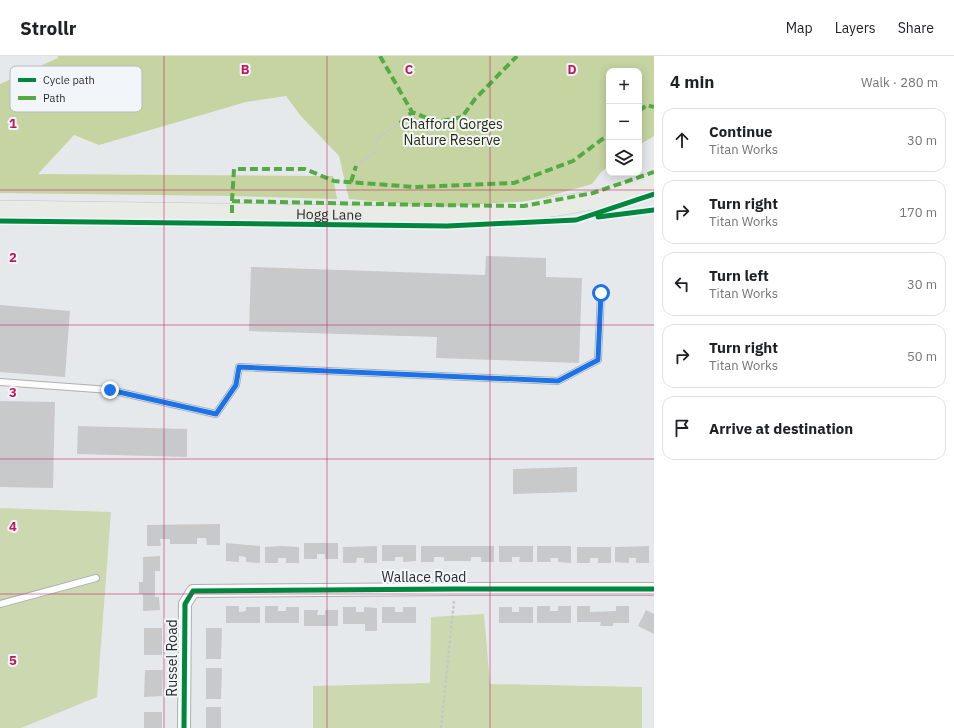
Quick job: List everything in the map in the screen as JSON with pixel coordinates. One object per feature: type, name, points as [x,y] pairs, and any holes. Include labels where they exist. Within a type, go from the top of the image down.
[{"type":"main road","name":"Hogg Lane","points":[[0,210],[445,216],[523,211],[557,206],[600,199],[654,182]]},
{"type":"street","name":"Wallace Road","points":[[194,590],[654,589]]},
{"type":"street","name":"Russel Road","points":[[184,728],[185,604],[194,590]]},
{"type":"lane","points":[[0,382],[110,390],[216,414],[236,385],[239,367],[558,381],[598,360],[601,293]]},
{"type":"lane","points":[[0,604],[96,578]]},
{"type":"path","points":[[356,166],[375,152],[376,139],[400,123]]},
{"type":"path","points":[[441,728],[455,589]]},
{"type":"green space","name":"Chafford Gorges Nature Reserve","points":[[58,56],[654,56],[654,136],[642,143],[642,68],[606,68],[606,168],[601,172],[592,184],[535,200],[464,209],[349,199],[339,156],[300,115],[286,96],[246,102],[99,145],[74,135],[38,174],[333,176],[337,199],[0,193],[0,84],[10,80],[10,112],[142,112],[142,66],[40,66],[58,58]]},
{"type":"green space","points":[[0,508],[111,512],[97,697],[21,728],[0,728]]},
{"type":"green space","points":[[484,614],[490,684],[642,687],[642,728],[313,728],[313,686],[430,683],[431,617]]},
{"type":"building","points":[[486,256],[546,258],[546,277],[582,278],[579,363],[436,358],[437,337],[249,331],[251,267],[485,275]]},
{"type":"building","points":[[0,305],[70,311],[65,377],[0,372]]},
{"type":"building","points":[[0,401],[55,402],[53,488],[0,487]]},
{"type":"building","points":[[78,426],[187,429],[187,457],[77,454]]},
{"type":"building","points":[[577,467],[577,492],[513,494],[513,469]]},
{"type":"building","points":[[220,524],[220,545],[207,545],[206,538],[197,538],[197,544],[170,544],[170,539],[160,539],[161,546],[147,546],[147,525]]},
{"type":"building","points":[[226,543],[260,546],[260,563],[246,562],[246,557],[239,556],[239,562],[226,561]]},
{"type":"building","points":[[304,543],[338,543],[338,559],[325,559],[325,554],[317,554],[317,559],[304,559]]},
{"type":"building","points":[[382,545],[416,545],[416,561],[403,562],[403,557],[395,557],[395,561],[382,561]]},
{"type":"building","points":[[377,546],[377,563],[364,563],[364,558],[357,558],[356,563],[343,563],[343,547]]},
{"type":"building","points":[[421,546],[494,546],[494,562],[481,562],[481,557],[471,557],[471,561],[444,561],[444,557],[434,557],[434,562],[421,562]]},
{"type":"building","points":[[499,546],[533,546],[533,562],[519,562],[520,557],[512,557],[512,562],[499,562]]},
{"type":"building","points":[[537,546],[571,546],[571,563],[558,562],[558,558],[550,558],[551,562],[537,562]]},
{"type":"building","points":[[649,546],[649,563],[636,563],[636,558],[629,558],[629,563],[615,562],[615,547]]},
{"type":"building","points":[[265,547],[299,547],[299,563],[286,563],[286,558],[278,558],[278,563],[265,563]]},
{"type":"building","points":[[577,547],[611,547],[611,563],[598,563],[598,558],[590,558],[590,563],[577,563]]},
{"type":"building","points":[[160,556],[160,571],[155,571],[155,597],[159,597],[160,610],[143,611],[143,594],[139,594],[139,582],[143,582],[143,557]]},
{"type":"building","points":[[226,606],[239,606],[239,612],[246,611],[246,607],[260,607],[260,623],[226,623]]},
{"type":"building","points":[[265,606],[278,606],[278,611],[286,611],[286,607],[299,607],[299,623],[265,623]]},
{"type":"building","points":[[537,606],[550,606],[550,611],[558,611],[558,606],[571,606],[571,623],[537,623]]},
{"type":"building","points":[[577,606],[590,606],[590,612],[616,611],[616,606],[629,606],[629,623],[613,623],[613,626],[600,626],[601,622],[577,622]]},
{"type":"building","points":[[343,607],[356,607],[356,612],[364,612],[364,607],[377,608],[377,631],[365,631],[365,624],[343,624]]},
{"type":"building","points":[[382,607],[395,607],[395,612],[403,612],[403,607],[416,607],[416,623],[382,623]]},
{"type":"building","points":[[499,607],[512,607],[512,612],[519,612],[519,607],[533,607],[533,623],[499,623]]},
{"type":"building","points":[[304,610],[318,610],[317,615],[325,615],[325,610],[338,610],[338,626],[304,626]]},
{"type":"building","points":[[646,610],[654,614],[654,634],[638,626]]},
{"type":"building","points":[[144,628],[162,628],[162,655],[144,655]]},
{"type":"building","points":[[206,628],[222,628],[221,659],[206,659]]},
{"type":"building","points":[[206,668],[222,668],[221,699],[206,699]]},
{"type":"building","points":[[145,670],[163,670],[162,696],[144,697]]},
{"type":"building","points":[[206,707],[221,707],[221,728],[206,728]]},
{"type":"building","points":[[144,712],[162,712],[162,728],[144,728]]},
{"type":"marked path","points":[[380,56],[412,112]]},
{"type":"marked path","points":[[400,123],[412,112],[437,122],[462,117],[475,99],[517,56]]},
{"type":"marked path","points":[[642,109],[647,105],[654,107]]},
{"type":"marked path","points":[[232,201],[234,169],[305,169],[334,181],[415,187],[514,183],[573,161],[606,136]]},
{"type":"marked path","points":[[351,182],[356,166]]},
{"type":"marked path","points":[[232,213],[232,201],[524,206],[593,193],[654,172]]},
{"type":"cycle path","points":[[0,221],[447,226],[576,220],[654,194]]},
{"type":"cycle path","points":[[598,217],[654,210]]},
{"type":"cycle path","points":[[184,728],[185,604],[193,591],[654,589]]},
{"type":"route","points":[[110,390],[216,414],[236,385],[239,367],[558,381],[598,360],[601,293]]}]
